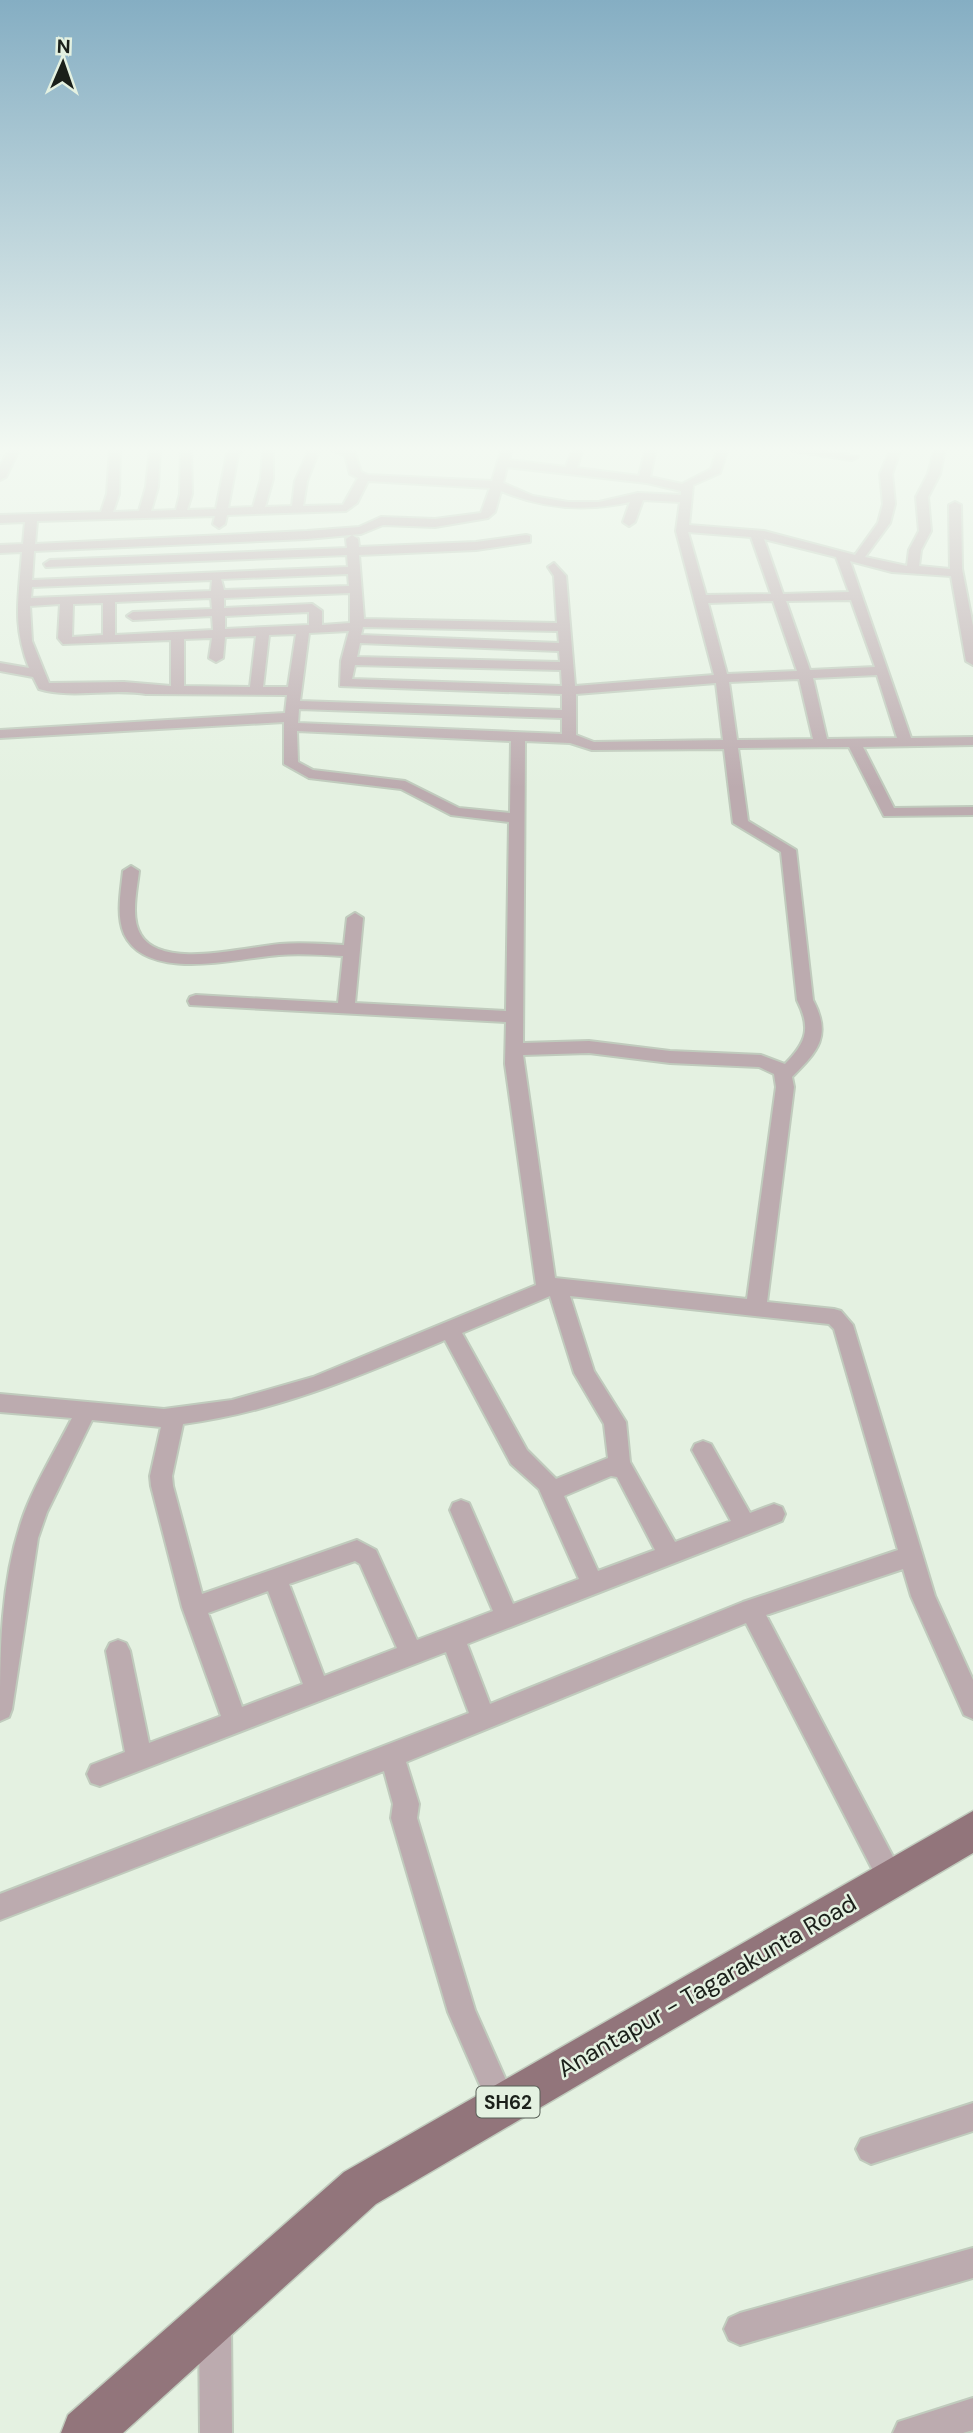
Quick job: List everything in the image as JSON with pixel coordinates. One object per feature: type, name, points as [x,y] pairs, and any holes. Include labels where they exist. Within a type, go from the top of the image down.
[{"type":"main road","name":"Anantapur - Tagarakunta Road","points":[[94,2430],[215,2317],[360,2188],[973,1831]]},
{"type":"street","points":[[26,562],[24,641],[37,665],[44,686],[51,688],[128,687],[256,691],[293,710],[518,738],[570,738],[592,746],[973,741]]},
{"type":"street","points":[[48,583],[50,564],[102,562]]},
{"type":"street","points":[[216,658],[219,633],[218,562]]},
{"type":"street","points":[[354,562],[357,630],[344,680],[351,684],[569,690],[882,671]]},
{"type":"street","points":[[690,562],[722,679],[741,823],[788,850],[805,1000],[815,1019],[809,1052],[784,1075]]},
{"type":"street","points":[[766,562],[804,675],[821,741]]},
{"type":"street","points":[[844,562],[884,669],[882,671],[905,740]]},
{"type":"street","points":[[871,562],[892,568],[956,573]]},
{"type":"street","points":[[913,570],[914,562]]},
{"type":"street","points":[[956,562],[956,573],[967,600],[973,661]]},
{"type":"street","points":[[554,567],[560,576],[568,666],[570,738]]},
{"type":"street","points":[[25,584],[355,569]]},
{"type":"street","points":[[24,603],[356,589]]},
{"type":"street","points":[[699,599],[856,596]]},
{"type":"street","points":[[109,639],[110,598]]},
{"type":"street","points":[[67,600],[65,639],[309,629],[564,627]]},
{"type":"street","points":[[133,616],[314,609],[293,710],[287,759],[303,772],[396,782],[418,789],[456,811],[515,818]]},
{"type":"street","points":[[357,630],[566,648]]},
{"type":"street","points":[[256,691],[263,631]]},
{"type":"street","points":[[177,690],[180,665],[174,657],[178,635]]},
{"type":"street","points":[[348,661],[568,666]]},
{"type":"street","points":[[0,667],[38,674]]},
{"type":"street","points":[[0,734],[293,710],[570,714]]},
{"type":"street","points":[[518,738],[515,818],[515,1081],[552,1286],[584,1373],[615,1422],[620,1468]]},
{"type":"street","points":[[853,741],[889,813],[973,811]]},
{"type":"street","points":[[131,872],[129,923],[132,935],[137,942],[155,952],[184,959],[208,960],[279,950],[352,951]]},
{"type":"street","points":[[346,1008],[355,918]]},
{"type":"street","points":[[196,1002],[514,1017]]},
{"type":"street","points":[[514,1049],[589,1047],[670,1057],[746,1059],[771,1064],[784,1075],[785,1087],[756,1308]]},
{"type":"street","points":[[0,1403],[174,1417],[232,1409],[318,1384],[552,1286],[840,1319],[927,1605],[973,1707]]},
{"type":"street","points":[[449,1328],[514,1449],[551,1491],[592,1583]]},
{"type":"street","points":[[0,1709],[27,1538],[36,1511],[86,1411]]},
{"type":"street","points":[[174,1417],[161,1476],[194,1607],[235,1721]]},
{"type":"street","points":[[703,1450],[745,1525]]},
{"type":"street","points":[[551,1491],[603,1469],[620,1468],[628,1472],[669,1554]]},
{"type":"street","points":[[461,1510],[507,1616]]},
{"type":"street","points":[[100,1774],[774,1514]]},
{"type":"street","points":[[194,1607],[352,1551],[362,1551],[368,1557],[411,1653]]},
{"type":"street","points":[[0,1907],[391,1756],[751,1610],[911,1556]]},
{"type":"street","points":[[275,1578],[317,1689]]},
{"type":"street","points":[[751,1610],[891,1879]]},
{"type":"street","points":[[452,1637],[484,1719]]},
{"type":"street","points":[[118,1651],[139,1758]]},
{"type":"street","points":[[391,1756],[406,1804],[405,1822],[462,2012],[503,2105]]},
{"type":"street","points":[[871,2149],[973,2117]]},
{"type":"street","points":[[740,2329],[973,2263]]},
{"type":"street","points":[[215,2317],[216,2433]]},
{"type":"street","points":[[909,2433],[973,2414]]}]
